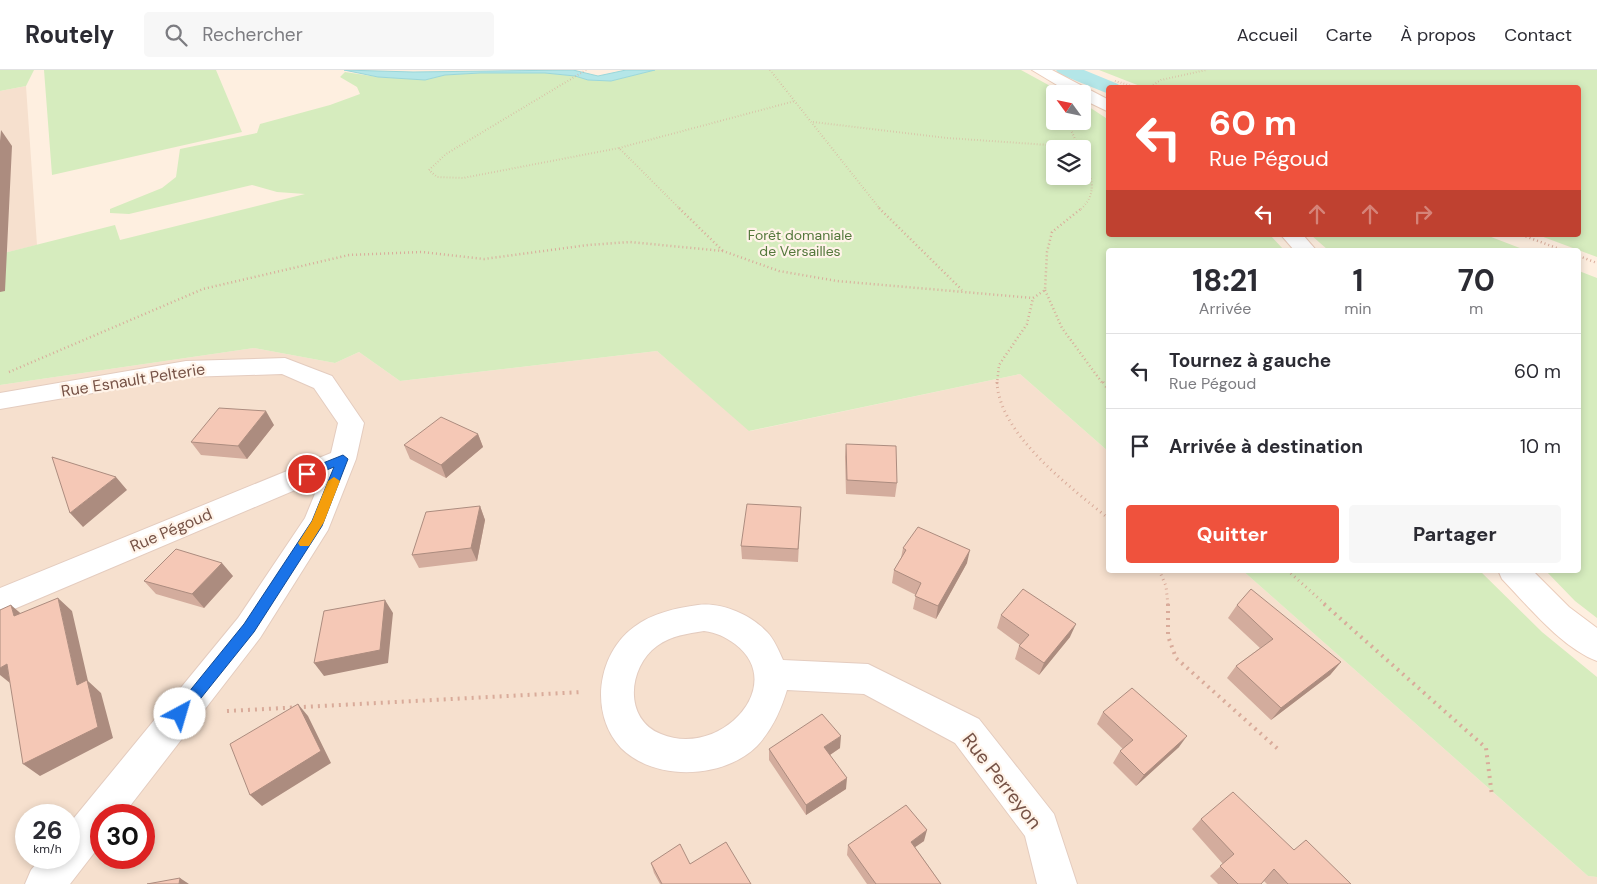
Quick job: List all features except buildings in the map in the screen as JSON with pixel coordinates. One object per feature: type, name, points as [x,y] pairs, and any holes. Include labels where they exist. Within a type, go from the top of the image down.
[{"type":"street","points":[[1040,70],[1106,105]]},
{"type":"street","points":[[1293,237],[1304,248]]},
{"type":"street","name":"Rue Esnault Pelterie","points":[[0,401],[186,369],[285,366],[323,382],[351,423],[343,459],[318,522],[249,628],[80,840]]},
{"type":"street","name":"Rue Pégoud","points":[[0,602],[343,459]]},
{"type":"street","points":[[1516,573],[1558,616],[1597,647]]},
{"type":"street","points":[[704,618],[729,622],[750,634],[764,652],[772,674],[770,696],[761,717],[745,736],[723,750],[698,757],[671,756],[648,747],[630,732],[619,713],[616,690],[622,667],[635,646],[655,630],[679,620],[704,618]]},
{"type":"street","name":"Rue Perreyon","points":[[772,674],[868,679],[967,731],[1041,827],[1057,884]]},
{"type":"street","points":[[45,884],[57,869]]},
{"type":"path","points":[[586,70],[446,154],[429,170],[437,177],[463,178],[619,148],[796,101]]},
{"type":"path","points":[[770,70],[884,213],[963,291]]},
{"type":"path","points":[[1153,85],[1161,80],[1206,70]]},
{"type":"path","points":[[812,122],[946,138],[1046,146]]},
{"type":"path","points":[[619,148],[723,251]]},
{"type":"path","points":[[1091,176],[1094,182],[1093,196],[1083,208],[1052,233],[1045,270],[1045,290],[1062,328],[1106,387]]},
{"type":"path","points":[[1527,237],[1557,248]]},
{"type":"path","points":[[0,376],[203,289],[349,256],[422,252],[484,259],[588,245],[630,242],[723,251],[779,271],[837,281],[1033,298],[1045,290]]},
{"type":"path","points":[[1581,257],[1597,263]]},
{"type":"path","points":[[1033,298],[1026,325],[1006,353],[997,371],[996,394],[1012,424],[1046,464],[1106,516]]},
{"type":"path","points":[[1162,573],[1169,596],[1168,638],[1176,658],[1279,750]]},
{"type":"path","points":[[1290,573],[1486,748],[1492,796]]},
{"type":"path","points":[[180,714],[616,690]]},
{"type":"shaded area","points":[[26,86],[37,245],[0,254],[0,91]]},
{"type":"shaded area","points":[[254,348],[335,363],[359,352],[400,381],[657,351],[750,431],[1020,374],[1106,449],[1106,573],[1245,573],[1588,876],[1597,877],[1597,884],[0,884],[0,385]]},
{"type":"green space","points":[[0,70],[34,70],[26,86],[0,91]]},
{"type":"green space","points":[[44,70],[216,70],[242,132],[52,175]]},
{"type":"green space","name":"Forêt domaniale de Versailles","points":[[655,70],[1021,70],[1048,85],[1046,85],[1046,130],[1091,130],[1091,108],[1106,118],[1106,237],[1272,237],[1282,248],[1106,248],[1106,449],[1020,374],[749,431],[657,351],[400,381],[359,352],[335,363],[254,348],[0,385],[0,254],[115,225],[120,240],[305,194],[277,192],[252,185],[129,214],[110,213],[110,209],[162,188],[176,177],[180,149],[257,133],[260,124],[330,105],[360,94],[357,87],[340,77],[345,72],[378,77],[425,80],[445,75],[480,73],[545,73],[575,76],[588,80],[611,81]]},
{"type":"green space","points":[[1099,70],[1597,70],[1597,257],[1581,251],[1581,248],[1573,248],[1543,237],[1581,237],[1581,85],[1137,85]]},
{"type":"green space","points":[[1313,237],[1491,237],[1520,248],[1326,248]]},
{"type":"green space","points":[[1581,272],[1597,278],[1597,618],[1575,601],[1548,573],[1581,573]]},
{"type":"green space","points":[[1245,573],[1482,573],[1542,632],[1597,677],[1597,877],[1588,876]]},
{"type":"water","points":[[344,70],[413,72],[573,70],[598,76],[626,70],[655,70],[611,81],[588,80],[575,76],[545,73],[445,75],[425,80],[378,77]]},
{"type":"waterway","points":[[1066,70],[1106,86]]},
{"type":"slow traffic","points":[[304,543],[318,522],[334,481]]},
{"type":"route","points":[[180,714],[249,628],[318,522],[343,459],[307,474]]}]
